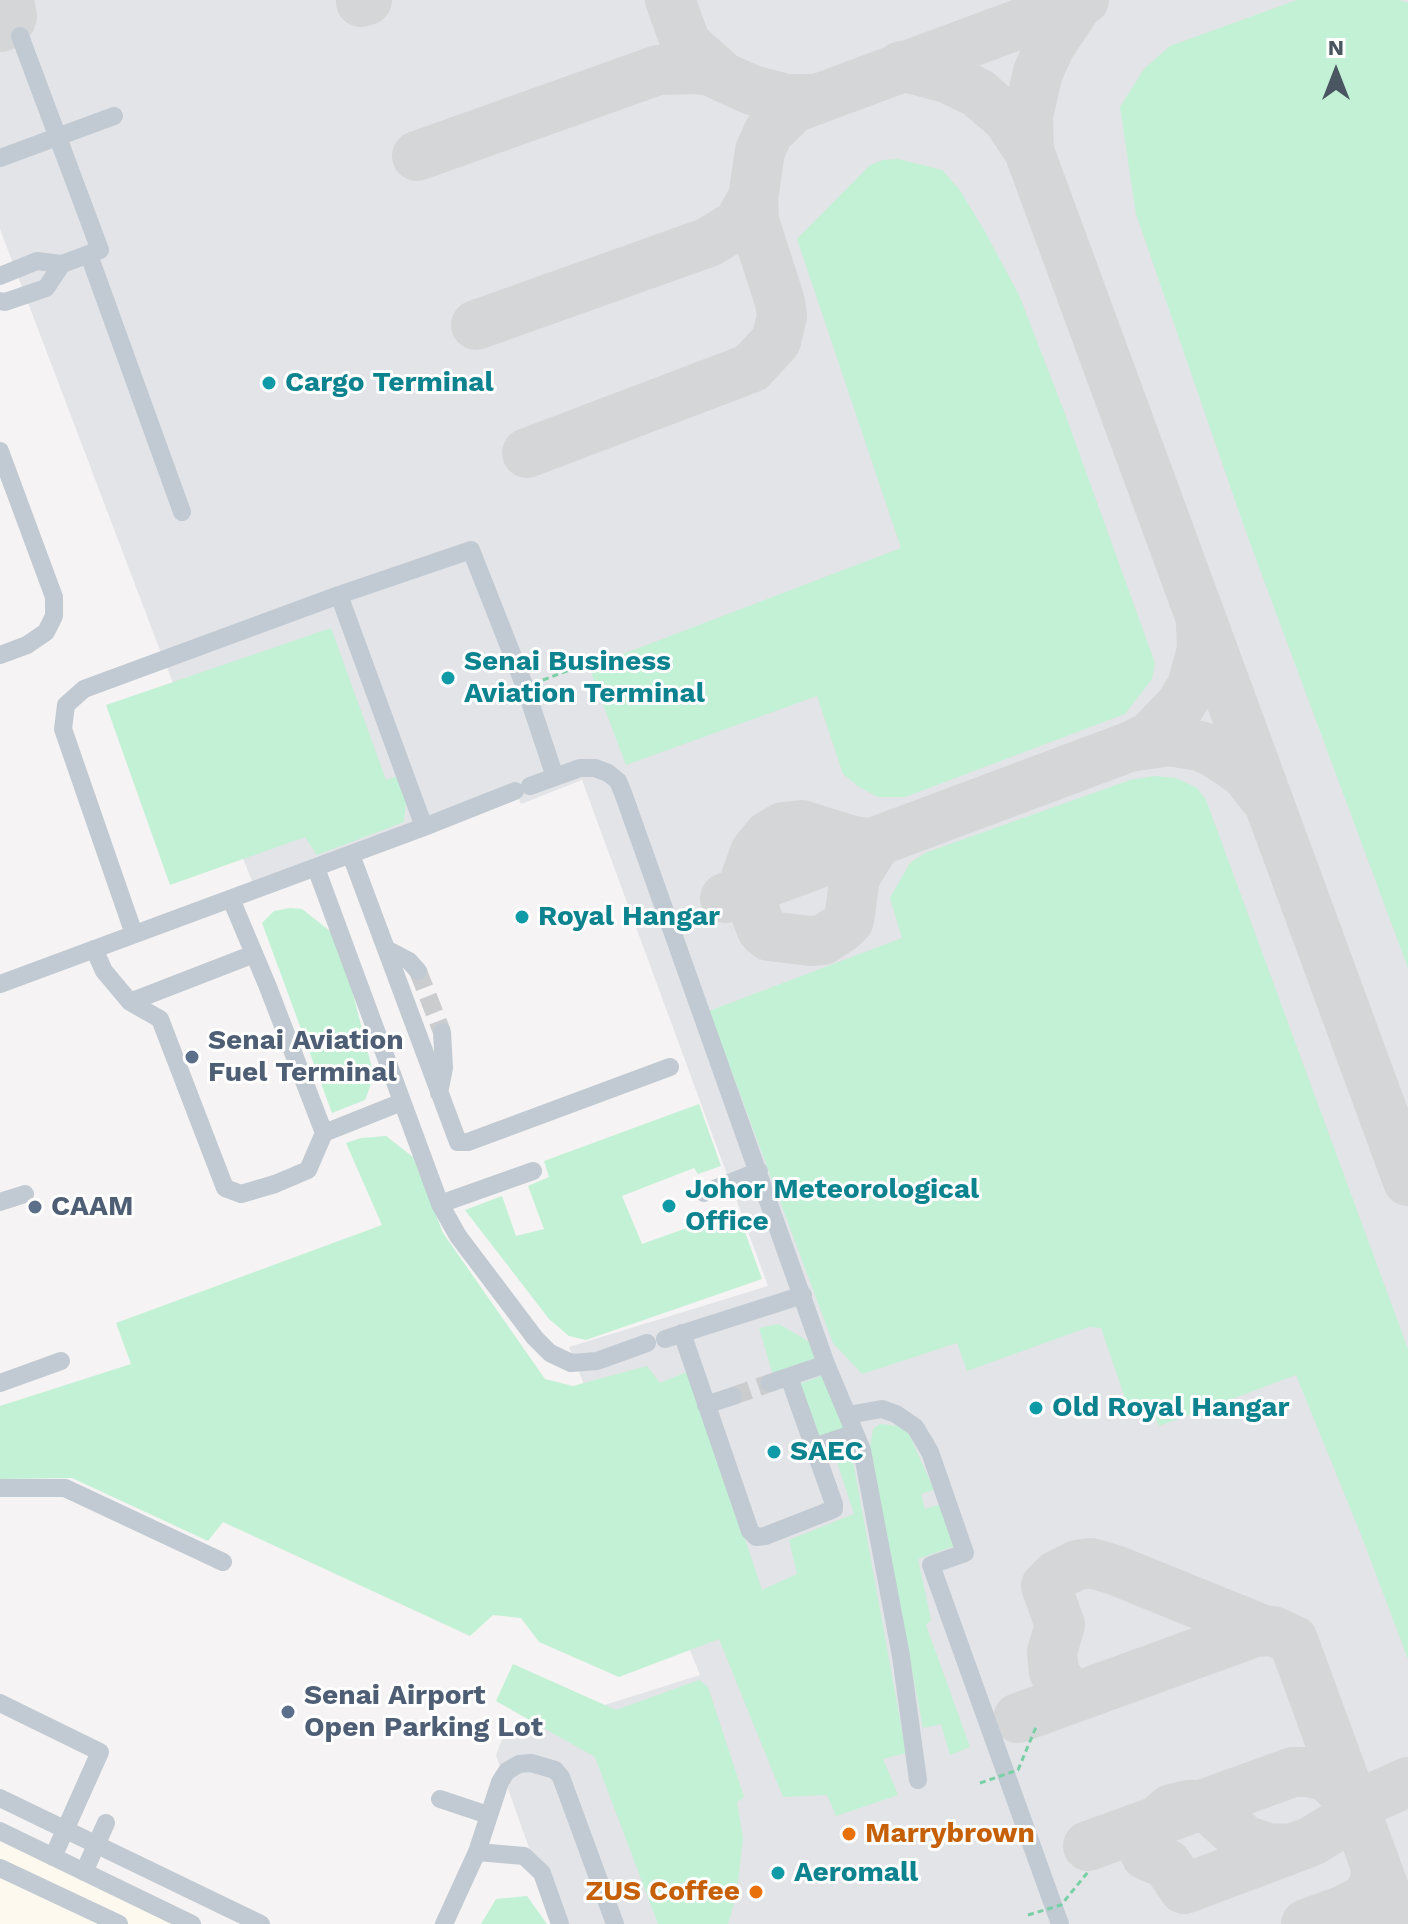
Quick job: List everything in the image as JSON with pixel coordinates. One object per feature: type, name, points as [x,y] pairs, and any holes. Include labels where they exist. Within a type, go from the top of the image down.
[{"type":"street","points":[[0,276],[37,261],[62,264],[100,250],[20,36]]},
{"type":"street","points":[[0,158],[114,116]]},
{"type":"street","points":[[89,255],[182,512]]},
{"type":"street","points":[[0,301],[46,288],[62,264]]},
{"type":"street","points":[[0,451],[48,575],[54,597],[54,616],[46,632],[27,645],[0,655]]},
{"type":"street","points":[[134,934],[63,729],[66,705],[84,689],[471,550],[525,687],[555,777]]},
{"type":"street","points":[[339,595],[424,827]]},
{"type":"street","points":[[0,984],[580,768],[595,768],[618,781],[826,1364],[862,1450],[901,1656],[918,1780]]},
{"type":"street","points":[[351,855],[458,1142],[468,1142],[670,1067]]},
{"type":"street","points":[[316,868],[440,1204],[458,1236],[535,1338],[550,1353],[571,1363],[597,1361],[803,1295]]},
{"type":"street","points":[[94,949],[104,971],[130,1002],[160,1019],[225,1188],[241,1194],[275,1184],[308,1170],[324,1133],[231,899]]},
{"type":"street","points":[[386,949],[409,961],[418,971]]},
{"type":"street","points":[[130,1002],[254,954]]},
{"type":"street","points":[[439,1094],[444,1068],[442,1032]]},
{"type":"street","points":[[324,1133],[402,1102]]},
{"type":"street","points":[[440,1204],[533,1171]]},
{"type":"street","points":[[704,1193],[759,1171]]},
{"type":"street","points":[[0,1202],[25,1194]]},
{"type":"street","points":[[665,1338],[706,1405],[750,1531],[756,1537],[834,1509],[789,1377]]},
{"type":"street","points":[[0,1383],[61,1361]]},
{"type":"street","points":[[770,1383],[826,1364]]},
{"type":"street","points":[[706,1405],[733,1396]]},
{"type":"street","points":[[814,1447],[882,1409],[915,1427],[930,1452],[965,1553],[931,1565],[1060,1924]]},
{"type":"street","points":[[0,1488],[65,1488],[223,1562]]},
{"type":"street","points":[[0,1703],[100,1752],[53,1857]]},
{"type":"street","points":[[444,1924],[477,1852],[488,1815],[507,1771],[519,1764],[531,1763],[555,1770],[567,1793],[615,1924]]},
{"type":"street","points":[[0,1798],[261,1924]]},
{"type":"street","points":[[440,1799],[488,1815]]},
{"type":"street","points":[[84,1872],[106,1823]]},
{"type":"street","points":[[0,1831],[192,1924]]},
{"type":"street","points":[[477,1852],[524,1856],[542,1873],[560,1924]]},
{"type":"street","points":[[0,1868],[119,1924]]},
{"type":"path","points":[[525,687],[580,666]]},
{"type":"path","points":[[980,1783],[1018,1770],[1036,1727]]},
{"type":"path","points":[[1028,1915],[1061,1905],[1088,1872]]},
{"type":"shaded area","points":[[0,0],[1408,0],[1408,1924],[556,1924],[496,1755],[503,1737],[700,1675],[569,1347],[768,1286],[582,780],[521,804],[513,785],[252,881],[158,645],[0,229]]},
{"type":"shaded area","points":[[0,1841],[174,1924],[0,1924]]},
{"type":"green space","points":[[1297,0],[1400,0],[1408,3],[1408,968],[1246,532],[1136,214],[1120,107],[1144,69],[1170,46]]},
{"type":"green space","points":[[898,159],[942,170],[959,189],[1019,295],[1155,663],[1152,679],[1125,714],[905,797],[878,797],[843,774],[817,696],[626,765],[589,667],[901,548],[797,239],[870,165]]},
{"type":"green space","points":[[331,628],[386,780],[400,775],[407,793],[404,822],[317,855],[305,837],[170,885],[106,705]]},
{"type":"green space","points":[[1155,776],[1176,778],[1197,788],[1206,800],[1408,1349],[1408,1659],[1296,1375],[1159,1426],[1148,1399],[1128,1407],[1101,1328],[1089,1327],[967,1371],[957,1343],[862,1374],[833,1343],[709,1011],[902,938],[890,898],[910,863],[925,853],[1130,780]]},
{"type":"green space","points":[[302,909],[330,931],[347,970],[374,1076],[365,1100],[332,1113],[262,923],[274,911]]},
{"type":"green space","points":[[699,1104],[721,1166],[698,1174],[694,1168],[622,1196],[642,1244],[737,1210],[762,1279],[586,1340],[569,1336],[549,1319],[465,1210],[502,1196],[516,1236],[544,1229],[528,1186],[549,1177],[544,1161]]},
{"type":"green space","points":[[386,1136],[413,1157],[443,1233],[545,1379],[573,1386],[647,1366],[660,1383],[689,1371],[762,1590],[797,1574],[789,1540],[854,1514],[835,1456],[851,1450],[906,1753],[883,1759],[898,1795],[836,1816],[827,1795],[783,1797],[719,1639],[619,1677],[539,1642],[521,1618],[493,1615],[470,1636],[223,1522],[208,1541],[72,1478],[0,1479],[0,1406],[131,1364],[116,1323],[382,1225],[346,1143]]},
{"type":"green space","points":[[779,1324],[813,1344],[818,1359],[773,1375],[759,1328]]},
{"type":"green space","points":[[821,1376],[826,1380],[844,1429],[820,1438],[800,1384]]},
{"type":"green space","points":[[880,1424],[898,1426],[909,1434],[934,1490],[921,1494],[925,1509],[939,1505],[954,1546],[918,1559],[931,1620],[926,1625],[970,1747],[950,1755],[941,1724],[923,1728],[870,1447],[873,1429]]},
{"type":"green space","points":[[513,1664],[616,1710],[699,1680],[708,1687],[744,1797],[737,1802],[743,1837],[737,1893],[728,1924],[658,1924],[595,1757],[496,1701]]},
{"type":"green space","points":[[527,1896],[547,1924],[481,1924],[496,1899]]},
{"type":"taxiway","points":[[0,27],[8,24],[12,17],[9,0]]},
{"type":"taxiway","points":[[361,2],[367,0]]},
{"type":"taxiway","points":[[670,0],[686,44],[723,77],[752,90],[786,99],[810,99]]},
{"type":"taxiway","points":[[527,453],[751,368],[776,341],[782,316],[780,302],[754,221],[753,198],[760,151],[768,133],[793,108],[1084,0]]},
{"type":"taxiway","points":[[1080,1],[1050,46],[1038,72],[1028,116],[1029,151],[1408,1181]]},
{"type":"taxiway","points":[[901,66],[947,78],[978,93],[1007,118],[1029,151]]},
{"type":"taxiway","points":[[417,156],[658,70],[696,69],[723,77]]},
{"type":"taxiway","points":[[476,325],[709,242],[738,224],[753,198]]},
{"type":"taxiway","points":[[725,898],[1129,747],[1151,736],[1180,706],[1192,686],[1202,650],[1201,624]]},
{"type":"taxiway","points":[[1129,747],[1169,741],[1200,746],[1245,773],[1263,796]]},
{"type":"taxiway","points":[[870,843],[853,841],[802,825],[783,827],[768,836],[755,852],[744,883],[762,930],[769,936],[810,941],[823,940],[841,928],[849,920],[855,877],[877,841]]},
{"type":"taxiway","points":[[1074,1698],[1054,1672],[1052,1652],[1060,1625],[1046,1586],[1057,1575],[1077,1565],[1091,1563],[1115,1570],[1263,1630]]},
{"type":"taxiway","points":[[1018,1718],[1255,1632],[1273,1631],[1293,1640],[1397,1924]]},
{"type":"taxiway","points":[[1088,1846],[1293,1772],[1328,1777],[1352,1801],[1349,1810]]},
{"type":"taxiway","points":[[1291,1849],[1268,1848],[1244,1840],[1212,1811],[1188,1805],[1171,1809],[1154,1824],[1147,1838],[1146,1855],[1167,1864],[1184,1889],[1291,1849],[1312,1841],[1343,1822],[1365,1801],[1408,1782]]},
{"type":"taxiway","points":[[1306,1924],[1347,1909],[1368,1897],[1376,1879],[1375,1863]]},
{"type":"tunnel","points":[[418,971],[442,1032]]},
{"type":"tunnel","points":[[733,1396],[770,1383]]},
{"type":"place","name":"Cargo Terminal","points":[[269,383]]},
{"type":"place","name":"Senai Business Aviation Terminal","points":[[448,678]]},
{"type":"place","name":"Royal Hangar","points":[[522,917]]},
{"type":"place","name":"Senai Aviation Fuel Terminal","points":[[192,1057]]},
{"type":"place","name":"Johor Meteorological Office","points":[[669,1206]]},
{"type":"place","name":"CAAM","points":[[35,1207]]},
{"type":"place","name":"Old Royal Hangar","points":[[1036,1408]]},
{"type":"place","name":"SAEC","points":[[774,1452]]},
{"type":"place","name":"Senai Airport Open Parking Lot","points":[[288,1712]]},
{"type":"place","name":"Marrybrown","points":[[849,1834]]},
{"type":"place","name":"Aeromall","points":[[778,1873]]},
{"type":"place","name":"ZUS Coffee","points":[[756,1892]]}]
